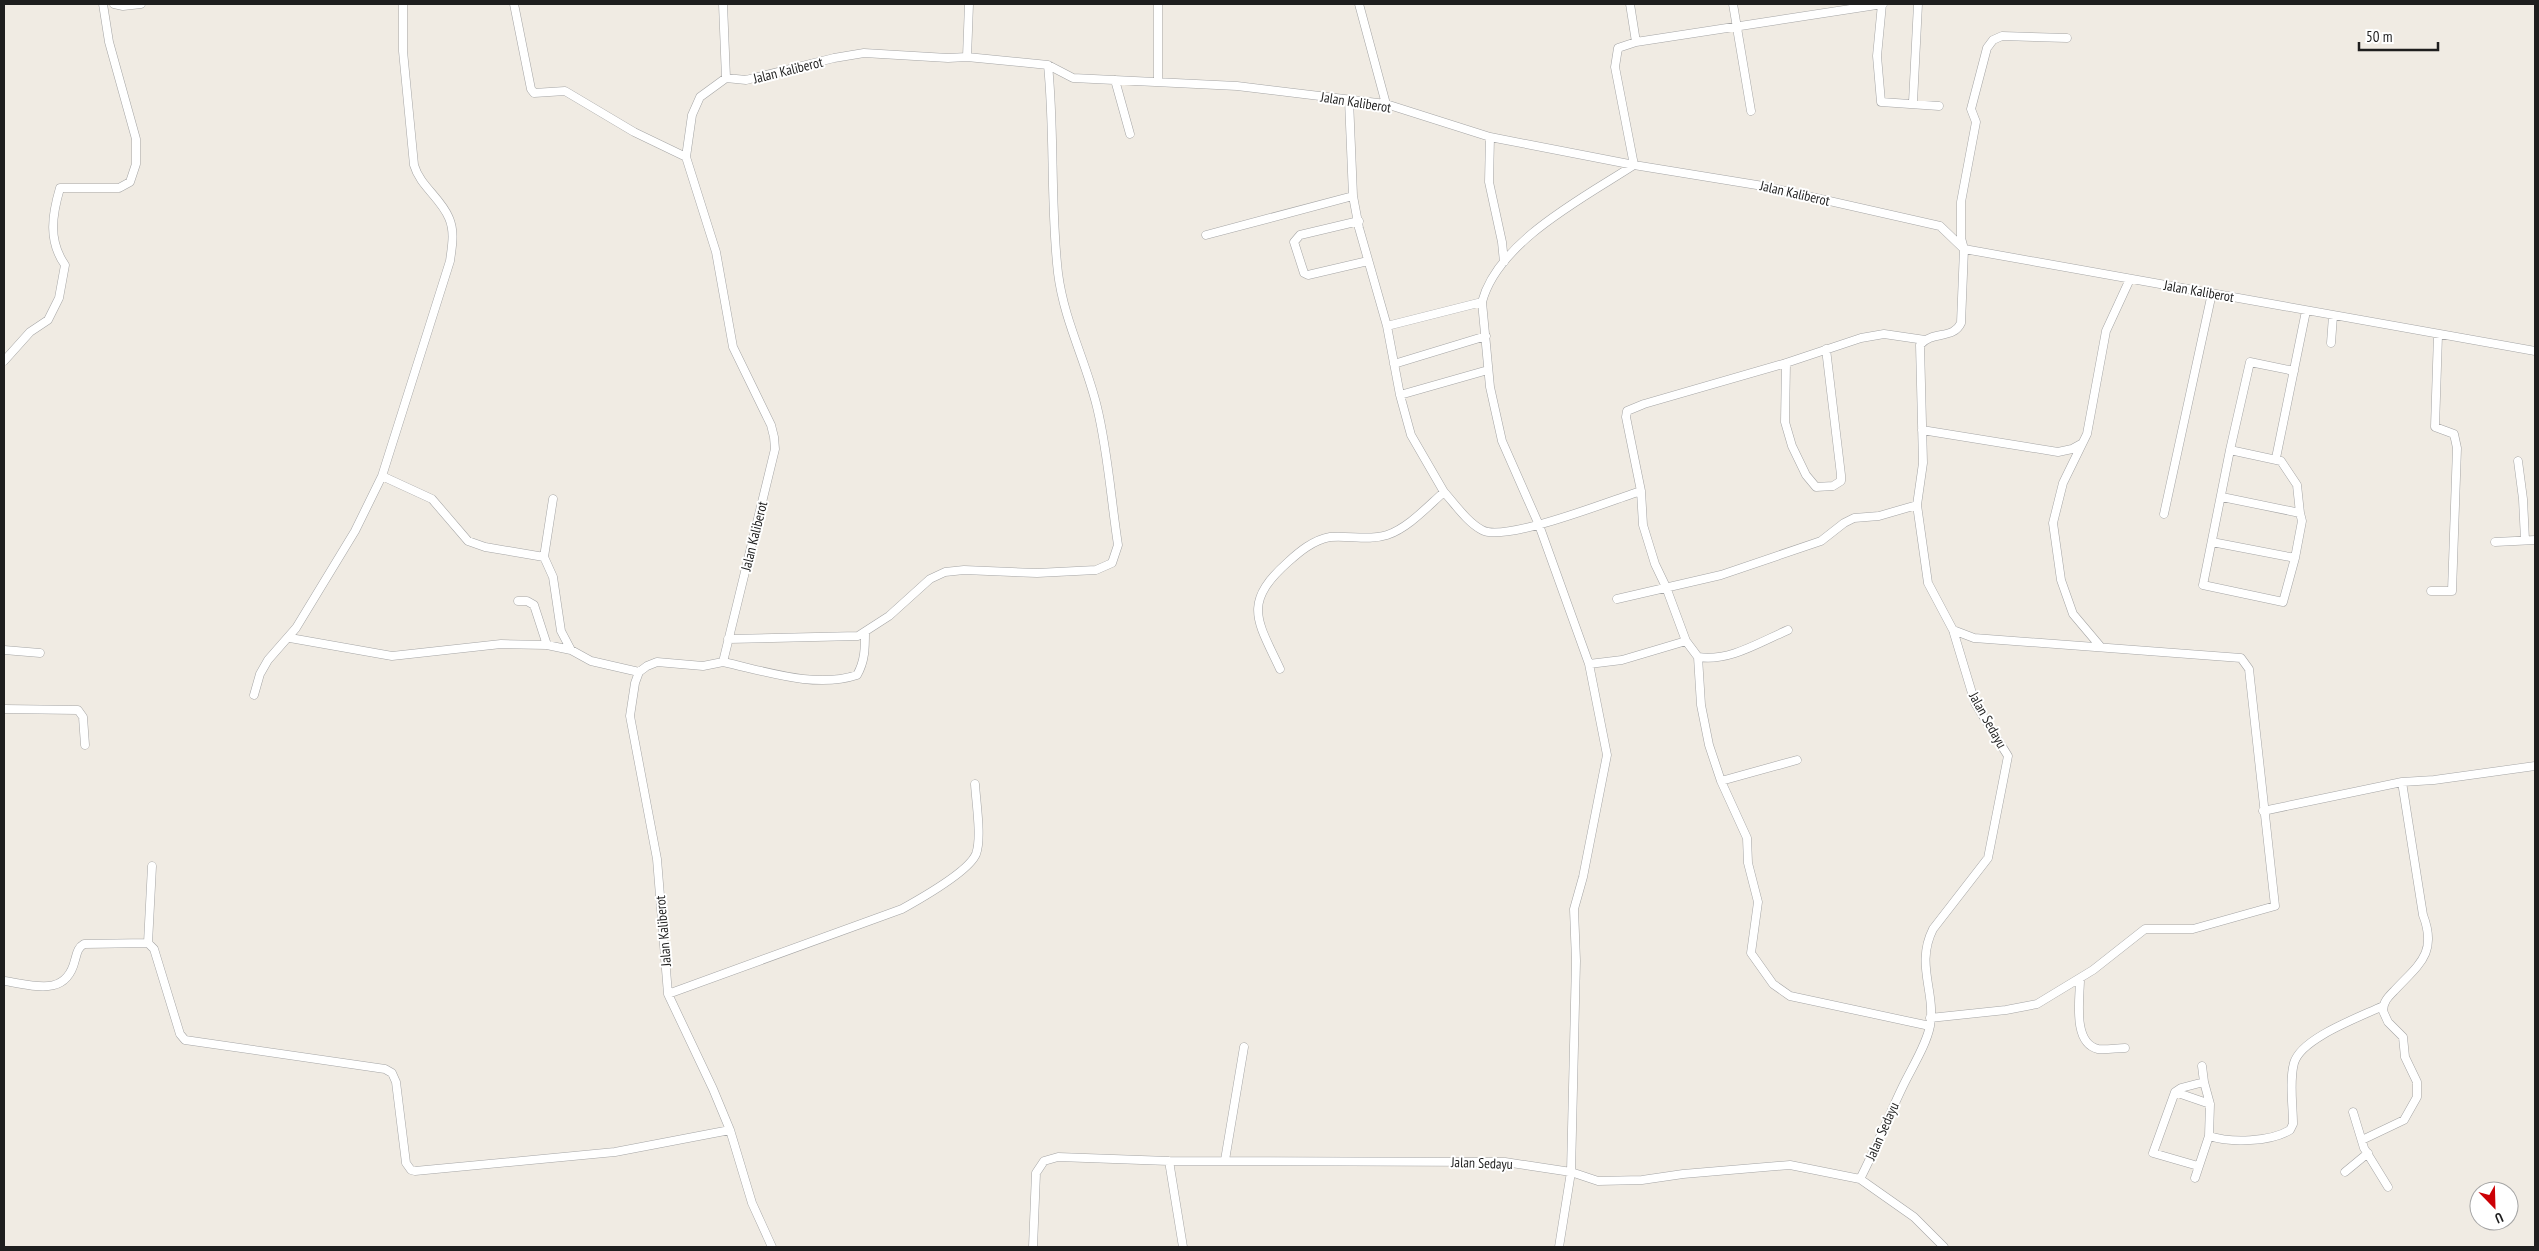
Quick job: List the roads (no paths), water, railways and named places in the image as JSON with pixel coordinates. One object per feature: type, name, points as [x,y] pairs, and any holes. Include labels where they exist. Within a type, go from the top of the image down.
[{"type":"street","points":[[4,361],[30,332],[48,320],[58,298],[65,265],[56,252],[54,244],[54,207],[60,188],[119,188],[130,182],[136,164],[136,139],[109,42],[103,4]]},
{"type":"street","points":[[114,4],[123,6],[141,4]]},
{"type":"street","points":[[254,695],[260,674],[268,660],[290,638],[354,531],[382,476],[450,261],[452,241],[448,216],[417,174],[414,165],[403,51],[402,4]]},
{"type":"street","points":[[514,4],[531,89],[534,93],[565,91],[634,132],[686,156]]},
{"type":"street","points":[[723,4],[726,78]]},
{"type":"street","points":[[967,57],[969,4]]},
{"type":"street","points":[[1158,4],[1158,82]]},
{"type":"street","points":[[1359,4],[1386,104]]},
{"type":"street","points":[[1631,4],[1636,42]]},
{"type":"street","points":[[1733,4],[1750,111]]},
{"type":"street","points":[[1559,1247],[1571,1172],[1576,961],[1574,909],[1583,877],[1607,755],[1589,664],[1539,525],[1502,441],[1488,370],[1482,302],[1484,292],[1504,262],[1537,229],[1634,165],[1615,59],[1618,48],[1636,42],[1736,28],[1854,6],[1883,4],[1877,56],[1881,102],[1913,102],[1939,106]]},
{"type":"street","points":[[1913,102],[1918,4]]},
{"type":"street","points":[[1952,630],[1974,638],[2241,658],[2246,662],[2249,669],[2274,907],[2237,915],[2193,929],[2145,929],[2138,932],[2121,950],[2037,1004],[2006,1010],[1930,1022],[1800,999],[1780,990],[1773,984],[1751,953],[1758,902],[1748,864],[1747,838],[1722,781],[1709,745],[1701,705],[1698,657],[1686,641],[1666,586],[1655,564],[1643,526],[1641,491],[1626,417],[1627,411],[1644,404],[1786,363],[1873,335],[1925,340],[1932,336],[1953,332],[1961,323],[1964,249],[1960,238],[1961,202],[1976,122],[1971,108],[1987,48],[1993,40],[2002,36],[2067,38]]},
{"type":"street","name":"Jalan Kaliberot","points":[[723,662],[775,449],[774,437],[734,347],[716,252],[686,156],[692,115],[700,97],[726,78],[746,80],[834,58],[864,53],[948,58],[967,57],[1048,66],[1073,78],[1238,86],[1386,104],[1490,137],[1634,165],[1763,186],[1940,226],[1964,249],[2535,352]]},
{"type":"street","points":[[728,639],[837,638],[858,636],[889,616],[930,579],[945,572],[964,570],[1037,573],[1096,570],[1112,563],[1118,545],[1097,406],[1065,315],[1058,273],[1048,66]]},
{"type":"street","points":[[1115,80],[1130,134]]},
{"type":"street","points":[[1350,100],[1353,196],[1368,261],[1387,326],[1400,395],[1412,437],[1444,492],[1476,526],[1487,532],[1510,532],[1539,525],[1641,491]]},
{"type":"street","points":[[1490,137],[1489,182],[1502,242],[1504,262]]},
{"type":"street","points":[[1206,235],[1353,196]]},
{"type":"street","points":[[1359,221],[1300,235],[1294,242],[1304,273],[1308,275],[1368,261]]},
{"type":"street","points":[[2100,646],[2073,614],[2061,580],[2055,549],[2053,523],[2063,483],[2087,434],[2106,331],[2130,279]]},
{"type":"street","points":[[2164,514],[2212,293]]},
{"type":"street","points":[[1387,326],[1482,302]]},
{"type":"street","points":[[2276,458],[2306,310]]},
{"type":"street","points":[[2332,343],[2333,316]]},
{"type":"street","points":[[2431,591],[2452,591],[2456,467],[2455,436],[2435,427],[2438,335]]},
{"type":"street","points":[[1394,364],[1486,336]]},
{"type":"street","name":"Jalan Sedayu","points":[[1033,1247],[1036,1173],[1044,1161],[1058,1157],[1169,1160],[1505,1162],[1571,1172],[1598,1181],[1642,1180],[1683,1174],[1790,1165],[1860,1179],[1882,1136],[1930,1022],[1924,953],[1927,941],[1933,929],[1988,858],[2008,756],[1975,703],[1952,630],[1928,583],[1917,505],[1923,463],[1919,354],[1920,345],[1925,340]]},
{"type":"street","points":[[1786,363],[1785,422],[1792,446],[1813,485],[1820,488],[1837,484],[1841,481],[1841,475],[1826,350]]},
{"type":"street","points":[[2230,450],[2276,458],[2284,463],[2297,485],[2302,521],[2295,558],[2283,602],[2203,585],[2222,498],[2230,450],[2250,362],[2294,371]]},
{"type":"street","points":[[1400,395],[1488,370]]},
{"type":"street","points":[[1922,430],[2058,452],[2072,449],[2081,444]]},
{"type":"street","points":[[2518,461],[2525,540]]},
{"type":"street","points":[[382,476],[432,499],[468,541],[544,557]]},
{"type":"street","points":[[1280,668],[1259,624],[1258,605],[1265,584],[1302,550],[1320,540],[1330,537],[1386,536],[1402,527],[1444,492]]},
{"type":"street","points":[[2222,498],[2300,513]]},
{"type":"street","points":[[553,500],[544,557],[553,577],[561,632],[571,650]]},
{"type":"street","points":[[1617,599],[1666,586],[1721,575],[1821,541],[1844,523],[1854,518],[1879,516],[1917,505]]},
{"type":"street","points":[[2495,542],[2535,540]]},
{"type":"street","points":[[2212,542],[2295,558]]},
{"type":"street","points":[[518,601],[527,601],[534,605],[547,645]]},
{"type":"street","points":[[1698,657],[1709,658],[1736,653],[1788,630]]},
{"type":"street","points":[[290,638],[392,656],[501,644],[547,645],[571,650],[591,662],[639,672],[657,662],[703,666],[723,662],[803,679],[841,681],[857,675],[862,666],[865,656],[866,632]]},
{"type":"street","points":[[1589,664],[1622,660],[1686,641]]},
{"type":"street","points":[[4,650],[40,653]]},
{"type":"street","name":"Jalan Kaliberot","points":[[639,672],[630,708],[630,716],[657,859],[668,994],[713,1088],[730,1130],[752,1203],[772,1247]]},
{"type":"street","points":[[4,708],[78,710],[83,717],[85,745]]},
{"type":"street","points":[[1722,781],[1797,760]]},
{"type":"street","points":[[2263,812],[2402,782],[2434,780],[2535,766]]},
{"type":"street","points":[[2209,1136],[2234,1142],[2282,1134],[2290,1130],[2293,1124],[2294,1064],[2300,1053],[2324,1035],[2383,1006],[2422,960],[2429,946],[2429,932],[2423,915],[2402,782]]},
{"type":"street","points":[[668,994],[902,909],[938,888],[968,865],[976,854],[978,842],[975,784]]},
{"type":"street","points":[[148,943],[152,866]]},
{"type":"street","points":[[4,981],[43,986],[58,984],[70,977],[78,950],[84,944],[148,943],[154,949],[178,1026],[185,1040],[358,1064],[384,1069],[392,1073],[396,1082],[406,1162],[411,1170],[420,1172],[615,1152],[730,1130]]},
{"type":"street","points":[[2080,978],[2081,1030],[2084,1039],[2098,1049],[2125,1048]]},
{"type":"street","points":[[2362,1140],[2404,1120],[2410,1112],[2418,1090],[2417,1082],[2405,1057],[2403,1037],[2385,1017],[2383,1006]]},
{"type":"street","points":[[1225,1160],[1244,1047]]},
{"type":"street","points":[[2195,1178],[2209,1136],[2210,1104],[2202,1066]]},
{"type":"street","points":[[2198,1166],[2153,1153],[2175,1092],[2181,1088],[2204,1082]]},
{"type":"street","points":[[2175,1092],[2210,1104]]},
{"type":"street","points":[[2353,1112],[2368,1153],[2388,1187]]},
{"type":"street","points":[[2345,1172],[2368,1153]]},
{"type":"street","points":[[1169,1160],[1183,1247]]},
{"type":"street","points":[[1860,1179],[1914,1217],[1944,1247]]}]
